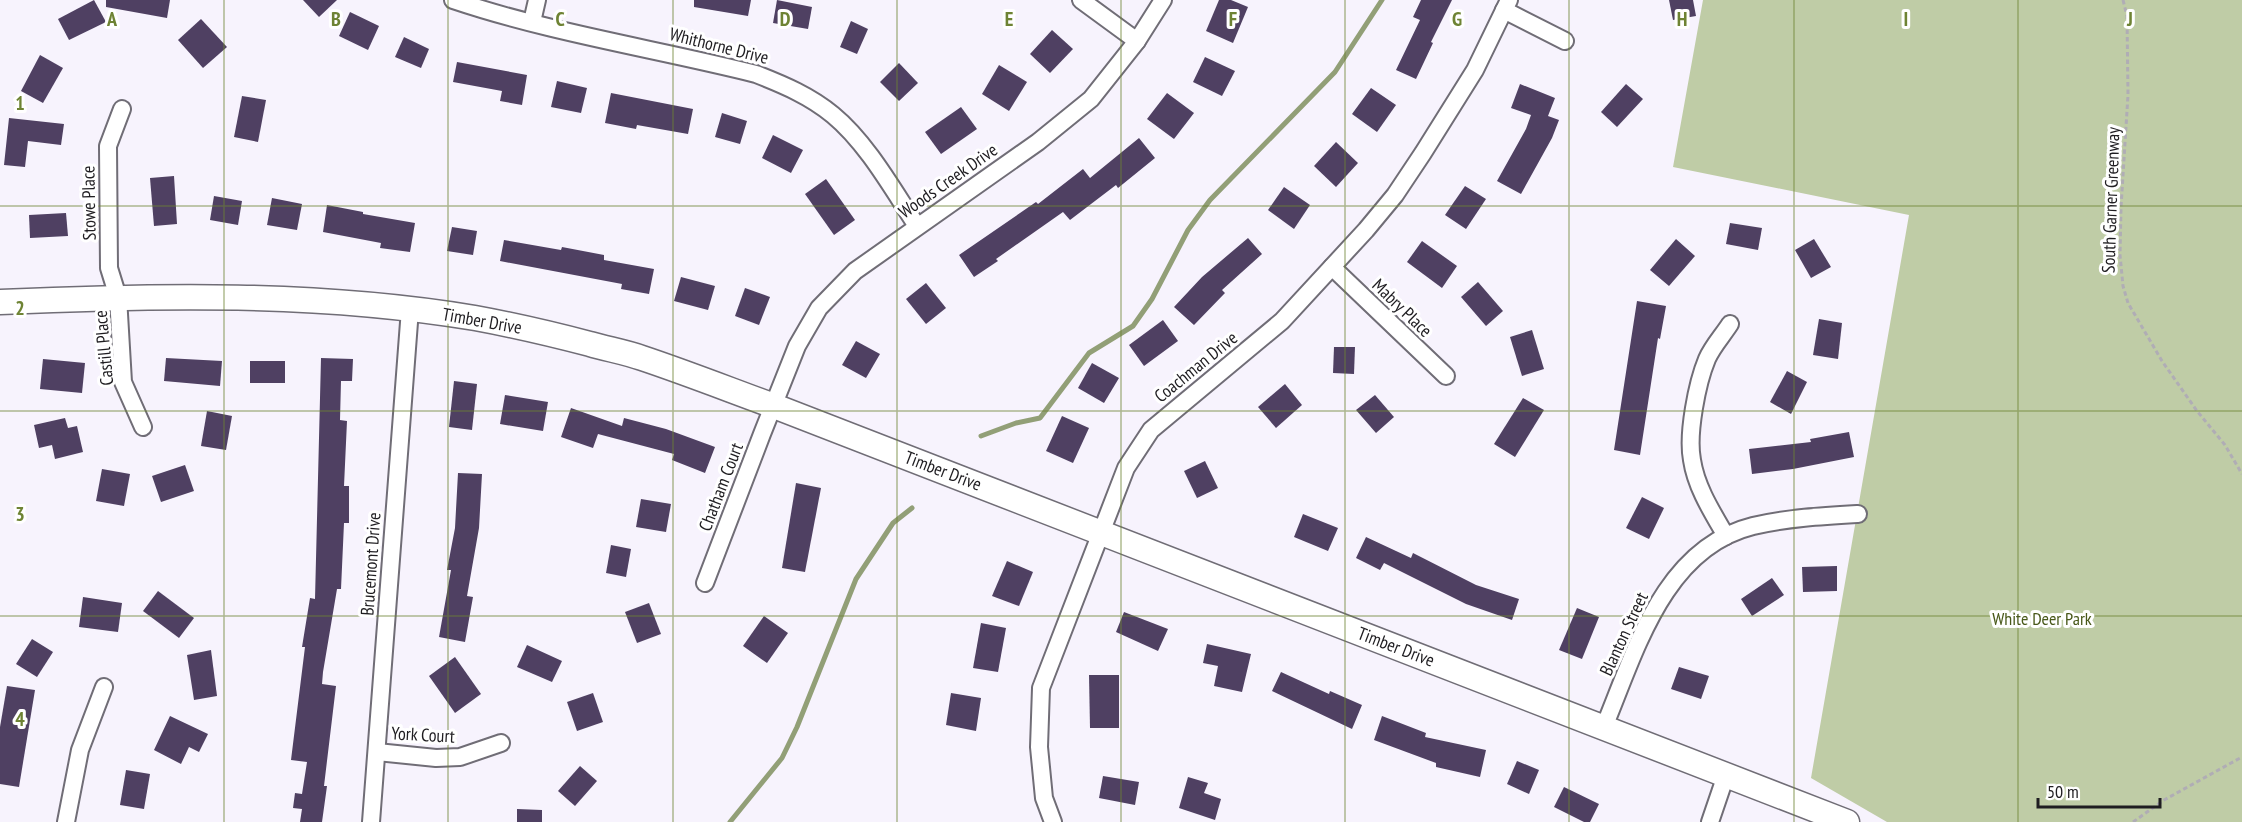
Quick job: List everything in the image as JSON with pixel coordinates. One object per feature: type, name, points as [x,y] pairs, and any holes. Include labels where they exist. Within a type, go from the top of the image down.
[{"type":"main road","name":"Timber Drive","points":[[0,302],[118,297],[258,298],[410,309],[542,332],[640,357],[774,406],[1847,822]]},
{"type":"street","name":"Whithorne Drive","points":[[453,0],[532,22],[756,74],[785,85],[811,99],[835,117],[877,167],[917,226]]},
{"type":"street","points":[[532,22],[537,0]]},
{"type":"street","points":[[1081,0],[1137,41]]},
{"type":"street","name":"Woods Creek Drive","points":[[774,406],[797,346],[819,308],[855,271],[1038,142],[1082,106],[1137,41],[1163,0]]},
{"type":"street","points":[[1507,5],[1565,41]]},
{"type":"street","name":"Coachman Drive","points":[[1053,822],[1044,798],[1040,757],[1041,688],[1126,468],[1151,430],[1266,336],[1388,204],[1412,170],[1474,70],[1507,5]]},
{"type":"street","name":"Stowe Place","points":[[118,297],[109,268],[108,146],[122,109]]},
{"type":"street","name":"Mabry Place","points":[[1332,267],[1446,376]]},
{"type":"street","name":"Castill Place","points":[[118,297],[123,382],[143,427]]},
{"type":"street","name":"Brucemont Drive","points":[[371,822],[410,309]]},
{"type":"street","points":[[1726,536],[1698,483],[1691,459],[1691,438],[1692,419],[1707,358],[1730,324]]},
{"type":"street","name":"Chatham Court","points":[[705,583],[774,406]]},
{"type":"street","name":"Blanton Street","points":[[1604,727],[1641,638],[1664,593],[1700,552],[1726,536],[1752,526],[1822,516],[1858,514]]},
{"type":"street","points":[[66,822],[80,750],[104,687]]},
{"type":"street","name":"York Court","points":[[376,752],[436,758],[460,757],[501,743]]},
{"type":"street","points":[[1710,822],[1726,775]]},
{"type":"path","name":"South Garner Greenway","points":[[2123,0],[2127,16],[2128,95],[2121,207],[2120,255],[2123,286],[2128,303],[2162,361],[2196,411],[2225,445],[2242,474]]},
{"type":"path","points":[[2133,822],[2164,800],[2242,757]]},
{"type":"green space","name":"White Deer Park","points":[[1703,0],[2242,0],[2242,822],[1887,822],[1811,778],[1909,215],[1673,167]]},
{"type":"building","points":[[94,0],[106,22],[69,40],[58,19]]},
{"type":"building","points":[[106,0],[170,0],[167,18],[106,7]]},
{"type":"building","points":[[303,0],[337,0],[319,17]]},
{"type":"building","points":[[694,0],[751,0],[748,16],[694,7]]},
{"type":"building","points":[[777,0],[812,7],[808,29],[773,23]]},
{"type":"building","points":[[1219,0],[1231,0],[1248,7],[1233,43],[1206,31]]},
{"type":"building","points":[[1421,0],[1452,0],[1416,79],[1396,70],[1420,20],[1413,17]]},
{"type":"building","points":[[1669,0],[1693,0],[1696,16],[1673,20]]},
{"type":"building","points":[[350,12],[379,26],[368,50],[339,36]]},
{"type":"building","points":[[201,19],[227,47],[203,68],[178,40]]},
{"type":"building","points":[[851,21],[868,29],[857,54],[840,47]]},
{"type":"building","points":[[1052,30],[1073,49],[1050,73],[1030,54]]},
{"type":"building","points":[[404,37],[429,49],[421,68],[395,57]]},
{"type":"building","points":[[40,55],[63,68],[43,103],[21,91]]},
{"type":"building","points":[[1205,57],[1235,71],[1222,96],[1193,82]]},
{"type":"building","points":[[457,62],[527,75],[522,105],[500,101],[502,91],[453,82]]},
{"type":"building","points":[[899,63],[918,83],[899,101],[880,82]]},
{"type":"building","points":[[999,65],[1027,82],[1009,111],[982,94]]},
{"type":"building","points":[[557,81],[587,88],[581,113],[551,107]]},
{"type":"building","points":[[1520,84],[1555,98],[1548,116],[1559,120],[1552,138],[1521,194],[1497,181],[1526,129],[1531,115],[1511,108]]},
{"type":"building","points":[[1626,84],[1643,99],[1617,127],[1601,112]]},
{"type":"building","points":[[1371,88],[1396,105],[1377,132],[1352,114]]},
{"type":"building","points":[[611,93],[693,109],[688,134],[637,125],[636,129],[605,123]]},
{"type":"building","points":[[1167,93],[1194,113],[1174,139],[1147,119]]},
{"type":"building","points":[[242,96],[266,100],[258,142],[234,137]]},
{"type":"building","points":[[961,107],[977,129],[941,154],[925,132]]},
{"type":"building","points":[[722,113],[747,121],[740,144],[715,137]]},
{"type":"building","points":[[9,118],[64,124],[61,145],[28,141],[25,167],[4,165]]},
{"type":"building","points":[[773,135],[803,150],[791,173],[762,158]]},
{"type":"building","points":[[1139,138],[1155,158],[1118,188],[1116,185],[1070,220],[1063,212],[974,277],[959,255],[1036,202],[1038,204],[1083,169],[1090,178]]},
{"type":"building","points":[[1336,142],[1358,163],[1336,187],[1314,166]]},
{"type":"building","points":[[174,176],[177,224],[154,226],[150,178]]},
{"type":"building","points":[[826,179],[855,220],[834,235],[805,194]]},
{"type":"building","points":[[1465,186],[1486,199],[1466,229],[1445,215]]},
{"type":"building","points":[[1284,187],[1310,205],[1294,229],[1268,210]]},
{"type":"building","points":[[214,196],[242,201],[238,225],[210,220]]},
{"type":"building","points":[[272,198],[302,204],[297,230],[267,225]]},
{"type":"building","points":[[327,205],[415,223],[410,252],[380,248],[381,243],[323,232]]},
{"type":"building","points":[[66,213],[68,236],[30,238],[29,215]]},
{"type":"building","points":[[1730,223],[1762,228],[1758,250],[1726,244]]},
{"type":"building","points":[[452,227],[477,231],[473,255],[447,251]]},
{"type":"building","points":[[1248,238],[1262,254],[1222,290],[1225,293],[1194,325],[1174,307],[1202,277]]},
{"type":"building","points":[[1676,239],[1695,256],[1669,286],[1650,270]]},
{"type":"building","points":[[1814,239],[1831,267],[1811,278],[1795,250]]},
{"type":"building","points":[[504,240],[604,255],[604,260],[654,269],[649,294],[621,289],[622,284],[500,261]]},
{"type":"building","points":[[1422,241],[1457,266],[1442,288],[1407,262]]},
{"type":"building","points":[[681,277],[715,286],[708,310],[674,301]]},
{"type":"building","points":[[1478,282],[1503,311],[1486,326],[1461,297]]},
{"type":"building","points":[[926,283],[946,308],[926,324],[906,299]]},
{"type":"building","points":[[745,288],[770,297],[759,325],[735,316]]},
{"type":"building","points":[[1637,301],[1666,306],[1660,339],[1658,338],[1640,455],[1614,450]]},
{"type":"building","points":[[1819,319],[1842,323],[1838,359],[1813,355]]},
{"type":"building","points":[[1163,320],[1178,341],[1144,366],[1129,345]]},
{"type":"building","points":[[1532,330],[1544,369],[1522,376],[1510,337]]},
{"type":"building","points":[[856,341],[880,354],[866,378],[842,365]]},
{"type":"building","points":[[1334,347],[1355,347],[1354,374],[1333,373]]},
{"type":"building","points":[[166,358],[222,361],[220,386],[164,381]]},
{"type":"building","points":[[321,358],[353,359],[352,381],[341,381],[340,420],[347,421],[344,486],[349,486],[349,523],[344,523],[341,589],[337,589],[323,672],[322,684],[336,686],[322,822],[300,822],[302,809],[293,808],[295,793],[302,794],[307,762],[291,760],[305,647],[302,647],[310,598],[315,599]]},
{"type":"building","points":[[43,359],[85,363],[82,393],[40,389]]},
{"type":"building","points":[[250,361],[285,361],[285,383],[250,383]]},
{"type":"building","points":[[1092,363],[1119,378],[1104,403],[1078,388]]},
{"type":"building","points":[[1787,371],[1807,382],[1791,414],[1770,402]]},
{"type":"building","points":[[454,381],[477,384],[472,430],[449,427]]},
{"type":"building","points":[[1285,384],[1302,405],[1276,428],[1258,407]]},
{"type":"building","points":[[505,395],[548,402],[543,431],[500,424]]},
{"type":"building","points":[[1375,395],[1394,417],[1376,433],[1356,410]]},
{"type":"building","points":[[1523,398],[1544,410],[1515,457],[1494,444]]},
{"type":"building","points":[[571,408],[622,426],[624,418],[666,429],[715,447],[705,473],[672,460],[674,454],[598,434],[593,448],[561,437]]},
{"type":"building","points":[[207,411],[232,416],[226,450],[201,446]]},
{"type":"building","points":[[1062,416],[1089,428],[1073,463],[1046,451]]},
{"type":"building","points":[[65,418],[68,428],[77,426],[83,452],[55,459],[52,445],[39,448],[34,425]]},
{"type":"building","points":[[1849,432],[1854,457],[1793,469],[1752,474],[1749,449],[1811,442],[1810,439]]},
{"type":"building","points":[[1205,461],[1218,488],[1197,498],[1184,471]]},
{"type":"building","points":[[185,465],[194,491],[161,502],[152,476]]},
{"type":"building","points":[[102,469],[130,474],[124,506],[96,501]]},
{"type":"building","points":[[458,473],[482,474],[479,528],[467,596],[473,597],[465,642],[439,637],[451,570],[447,570],[455,528]]},
{"type":"building","points":[[796,483],[821,488],[805,572],[782,568]]},
{"type":"building","points":[[1642,497],[1664,508],[1649,539],[1626,528]]},
{"type":"building","points":[[641,499],[671,504],[666,532],[636,527]]},
{"type":"building","points":[[1303,514],[1338,528],[1328,551],[1294,537]]},
{"type":"building","points":[[1366,537],[1411,558],[1413,553],[1476,585],[1519,599],[1512,620],[1466,604],[1384,563],[1380,570],[1356,558]]},
{"type":"building","points":[[611,545],[631,549],[626,577],[606,573]]},
{"type":"building","points":[[1007,561],[1033,572],[1019,606],[992,596]]},
{"type":"building","points":[[1837,566],[1837,591],[1803,592],[1802,567]]},
{"type":"building","points":[[1772,578],[1784,595],[1752,616],[1741,599]]},
{"type":"building","points":[[158,591],[194,618],[179,638],[143,611]]},
{"type":"building","points":[[83,597],[122,603],[118,632],[79,627]]},
{"type":"building","points":[[649,603],[661,634],[637,643],[625,612]]},
{"type":"building","points":[[1577,608],[1599,617],[1582,659],[1559,650]]},
{"type":"building","points":[[1124,612],[1168,629],[1158,651],[1116,632]]},
{"type":"building","points":[[764,616],[788,633],[767,663],[743,646]]},
{"type":"building","points":[[981,623],[1006,628],[998,672],[973,668]]},
{"type":"building","points":[[32,639],[53,652],[37,677],[16,664]]},
{"type":"building","points":[[1207,644],[1251,654],[1242,692],[1214,686],[1218,666],[1203,663]]},
{"type":"building","points":[[527,645],[562,661],[552,682],[517,667]]},
{"type":"building","points":[[211,650],[217,696],[194,700],[187,655]]},
{"type":"building","points":[[455,657],[481,694],[455,713],[429,676]]},
{"type":"building","points":[[1679,667],[1709,676],[1701,699],[1671,689]]},
{"type":"building","points":[[1281,672],[1329,694],[1330,691],[1362,705],[1352,729],[1272,691]]},
{"type":"building","points":[[1089,675],[1119,675],[1119,728],[1090,728]]},
{"type":"building","points":[[7,686],[35,690],[19,787],[0,784],[0,727]]},
{"type":"building","points":[[593,693],[603,722],[577,731],[567,702]]},
{"type":"building","points":[[951,693],[981,698],[976,731],[946,725]]},
{"type":"building","points":[[170,716],[208,734],[199,752],[189,747],[181,764],[154,750]]},
{"type":"building","points":[[1382,716],[1426,733],[1425,737],[1486,750],[1480,777],[1436,767],[1436,763],[1374,740]]},
{"type":"building","points":[[1517,761],[1539,770],[1529,794],[1507,784]]},
{"type":"building","points":[[580,766],[597,781],[575,806],[558,791]]},
{"type":"building","points":[[126,770],[150,774],[144,809],[120,805]]},
{"type":"building","points":[[1103,776],[1139,782],[1135,805],[1099,798]]},
{"type":"building","points":[[1188,777],[1208,783],[1204,793],[1221,799],[1215,820],[1179,808]]},
{"type":"building","points":[[1564,787],[1599,804],[1590,822],[1584,822],[1554,807]]},
{"type":"building","points":[[517,809],[542,810],[542,822],[517,822]]},
{"type":"waterway","points":[[981,436],[1016,423],[1040,418],[1089,353],[1133,326],[1152,299],[1188,230],[1210,200],[1335,72],[1382,0]]},
{"type":"waterway","points":[[730,822],[782,758],[797,727],[856,579],[893,523],[912,508]]}]
